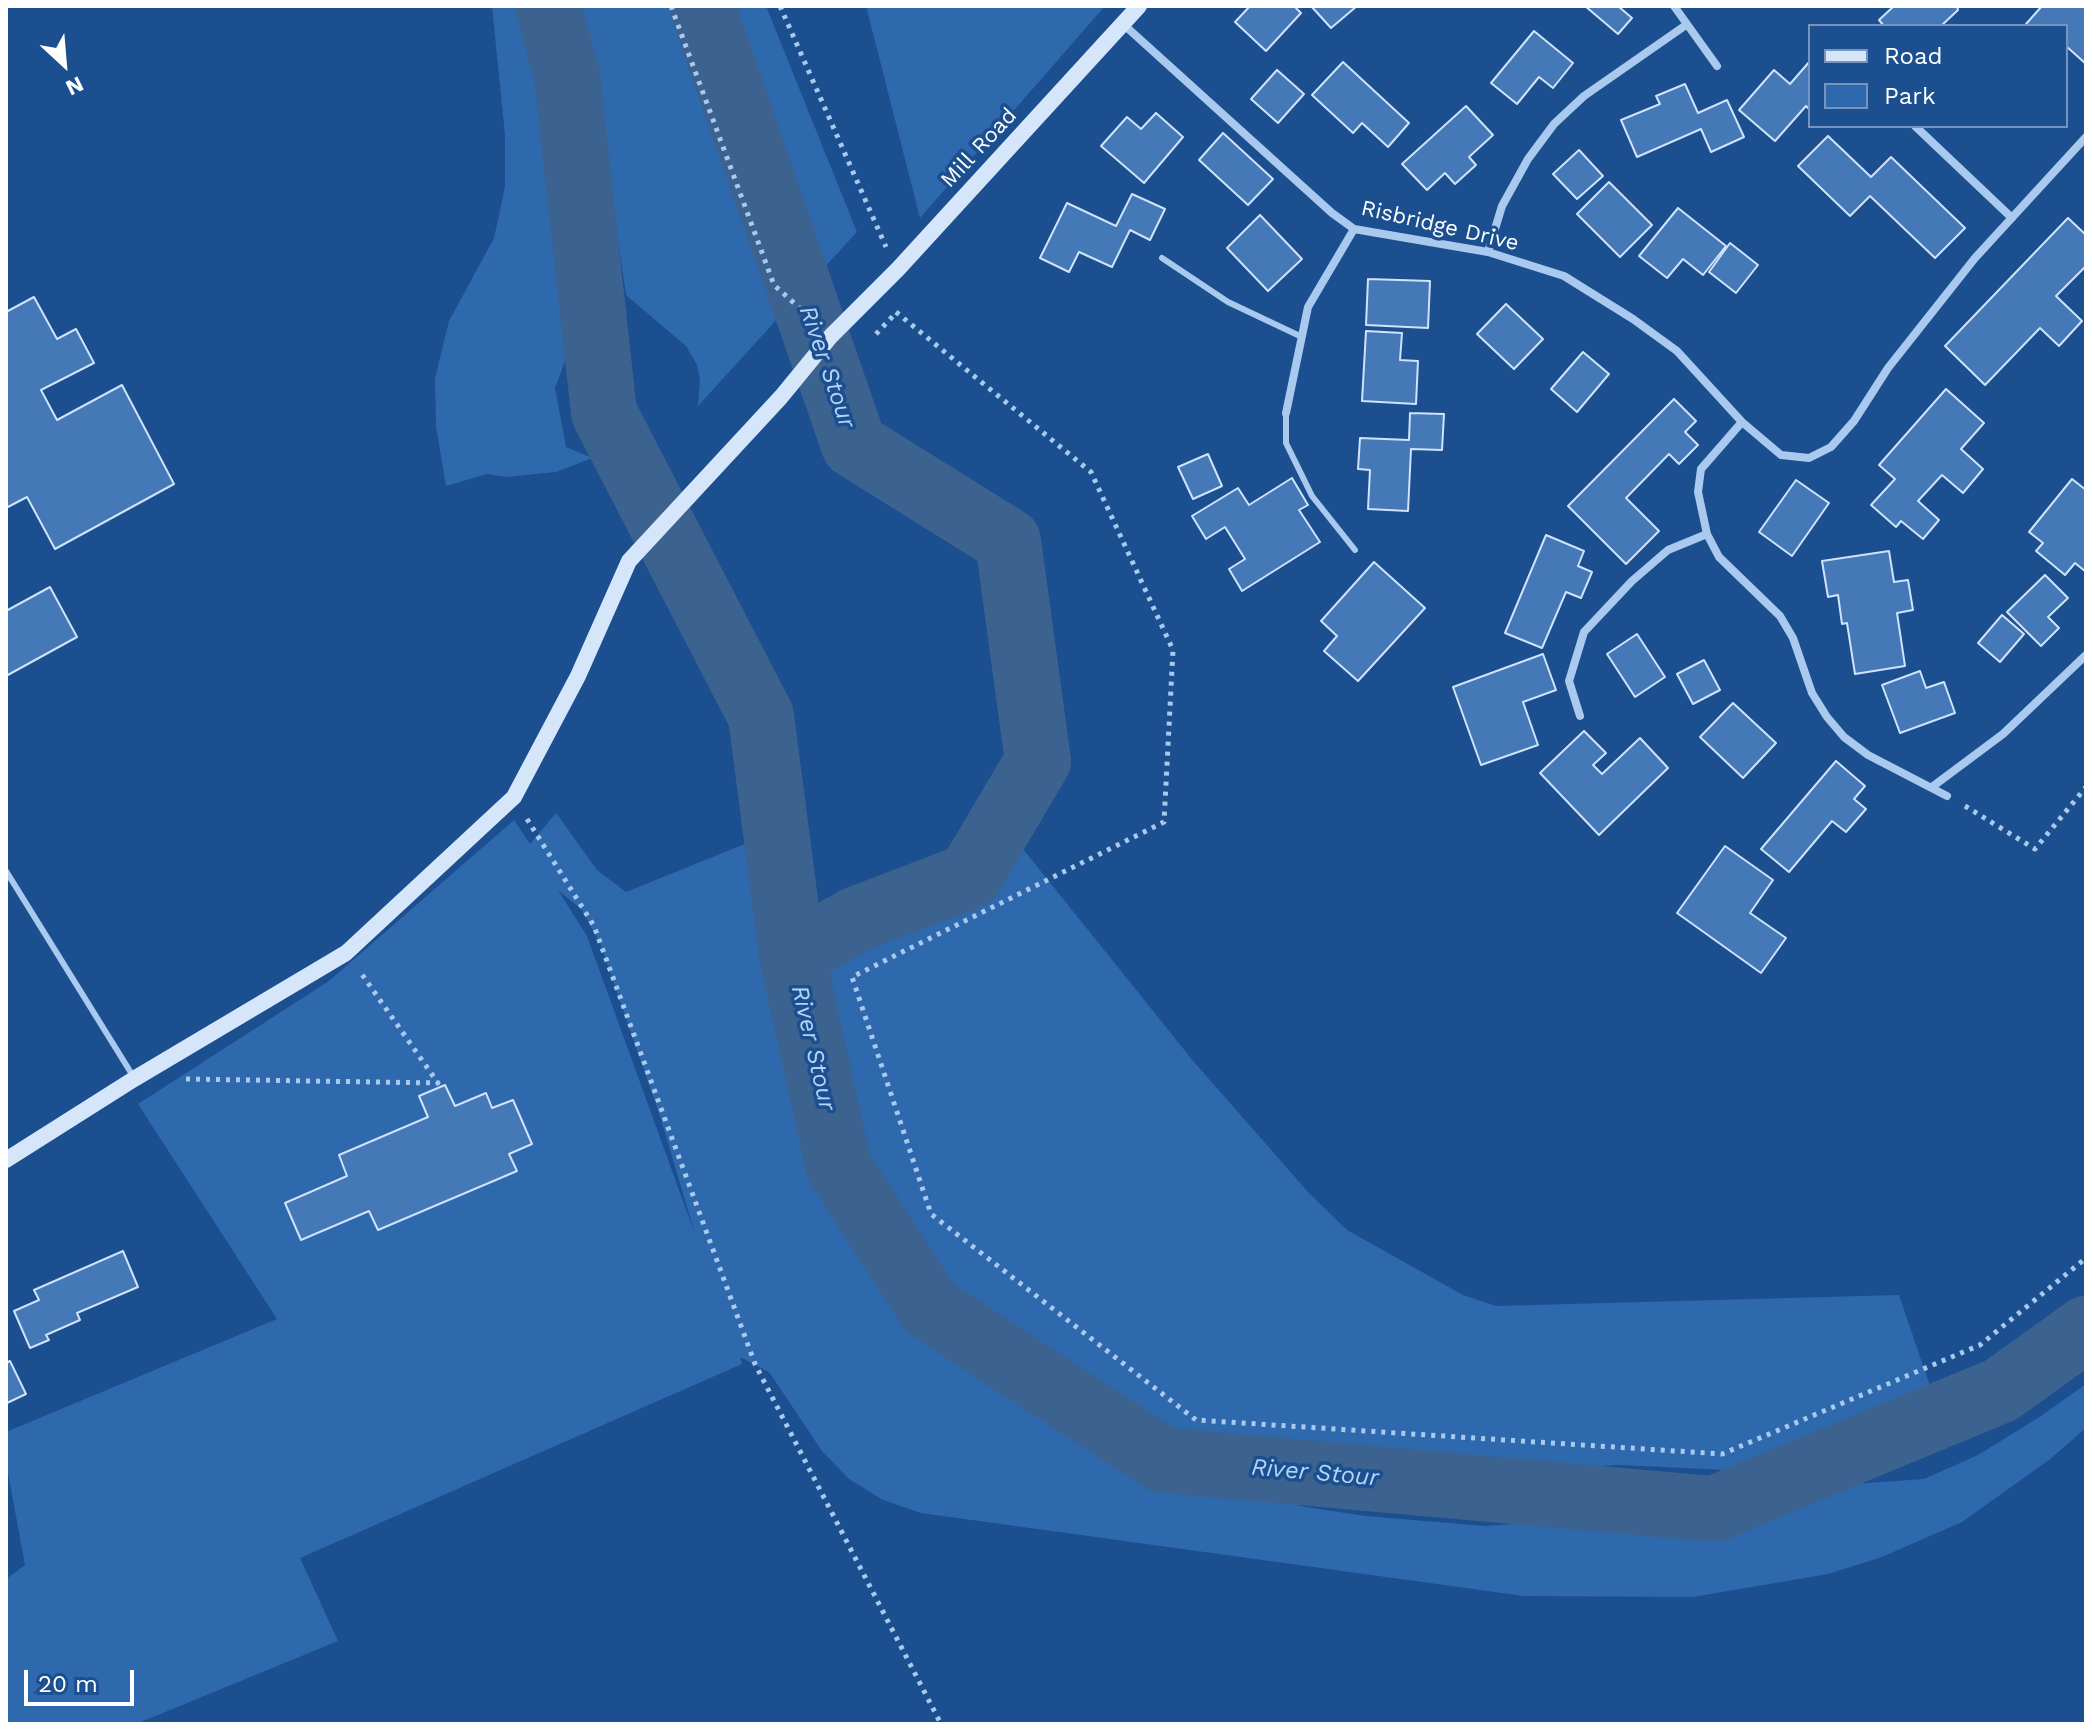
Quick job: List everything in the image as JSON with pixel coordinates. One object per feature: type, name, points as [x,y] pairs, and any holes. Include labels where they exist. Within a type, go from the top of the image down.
[{"type":"street","name":"Mill Road","points":[[514,797],[578,676],[629,561],[781,397],[848,317],[898,269],[1139,6]]},
{"type":"street","points":[[1674,6],[1717,66]]},
{"type":"street","name":"Risbridge Drive","points":[[1123,24],[1332,213],[1354,229],[1386,237],[1488,252],[1564,276],[1677,351],[1742,422],[1781,455],[1809,458],[1831,447],[1854,421],[1888,368],[1975,258],[2086,137]]},
{"type":"street","points":[[1488,252],[1502,206],[1528,159],[1554,124],[1584,96],[1686,25]]},
{"type":"street","points":[[1917,128],[2012,218]]},
{"type":"street","points":[[1286,413],[1308,307],[1354,229]]},
{"type":"street","points":[[1742,422],[1701,469],[1698,492],[1707,534],[1719,557],[1780,616],[1793,638],[1812,693],[1844,737],[1868,755],[1947,796]]},
{"type":"street","points":[[1580,716],[1569,681],[1584,632],[1632,581],[1668,550],[1707,534]]},
{"type":"street","points":[[1932,787],[2003,734],[2086,655]]},
{"type":"street","points":[[6,1160],[134,1079],[346,953],[514,797]]},
{"type":"lane","points":[[1162,258],[1228,302],[1302,337]]},
{"type":"lane","points":[[1286,413],[1286,443],[1312,496],[1355,550]]},
{"type":"lane","points":[[6,871],[134,1079]]},
{"type":"path","points":[[671,6],[774,285],[831,336]]},
{"type":"path","points":[[780,6],[898,269]]},
{"type":"path","points":[[896,312],[1091,472],[1173,650],[1164,822],[852,977],[931,1214],[1196,1420],[1722,1454],[1980,1345],[2086,1258]]},
{"type":"path","points":[[1947,796],[2035,849],[2086,787]]},
{"type":"path","points":[[514,797],[594,926],[755,1364],[941,1724]]},
{"type":"path","points":[[182,1079],[438,1083],[346,953]]},
{"type":"green space","points":[[492,6],[539,6],[548,61],[560,214],[558,295],[567,356],[555,388],[566,447],[592,458],[556,472],[506,477],[487,474],[446,486],[436,426],[435,378],[449,321],[494,238],[505,187],[505,135]]},
{"type":"green space","points":[[576,6],[689,6],[776,254],[796,277],[811,247],[727,6],[766,6],[857,232],[809,284],[796,278],[801,293],[698,406],[700,380],[697,365],[686,346],[626,295],[595,81]]},
{"type":"green space","points":[[866,6],[1105,6],[920,218]]},
{"type":"green space","points":[[556,813],[597,870],[626,892],[757,839],[768,874],[768,914],[776,955],[822,1134],[850,1212],[908,1307],[959,1356],[1009,1396],[1116,1457],[1171,1478],[1306,1507],[1366,1516],[1485,1526],[1714,1509],[1839,1485],[1924,1479],[1978,1455],[2086,1384],[2086,1428],[2049,1460],[1962,1522],[1882,1557],[1828,1574],[1693,1597],[1524,1596],[921,1513],[883,1500],[849,1479],[822,1451],[769,1372],[740,1357],[742,1364],[300,1558],[338,1641],[136,1724],[6,1724],[6,1579],[25,1565],[6,1462],[6,1432],[277,1319],[138,1104],[329,981],[514,820],[530,844]],"holes":[[[558,890],[582,910],[600,943],[660,1116],[695,1234],[587,936]]]},
{"type":"green space","points":[[1003,824],[1194,1062],[1309,1193],[1347,1230],[1463,1295],[1496,1306],[1899,1295],[1945,1430],[1930,1442],[1907,1450],[1856,1447],[1727,1470],[1619,1465],[1582,1467],[1473,1486],[1406,1479],[1192,1436],[1082,1394],[1003,1351],[968,1326],[911,1266],[876,1213],[854,1155],[800,903],[904,904],[925,899]]},
{"type":"building","points":[[1250,6],[1294,6],[1301,13],[1266,51],[1235,22]]},
{"type":"building","points":[[1311,6],[1357,6],[1331,28]]},
{"type":"building","points":[[1585,6],[1618,6],[1632,18],[1618,34]]},
{"type":"building","points":[[1894,6],[1957,6],[1958,10],[1943,24],[1882,24],[1879,20]]},
{"type":"building","points":[[2042,6],[2086,6],[2086,64],[2068,48],[2068,24],[2026,24]]},
{"type":"building","points":[[1534,31],[1573,63],[1553,88],[1539,77],[1517,104],[1491,83]]},
{"type":"building","points":[[1343,62],[1409,123],[1388,147],[1362,123],[1353,133],[1312,95]]},
{"type":"building","points":[[1808,63],[1808,108],[1806,106],[1775,141],[1739,110],[1774,70],[1790,84]]},
{"type":"building","points":[[1277,70],[1304,94],[1278,123],[1251,99]]},
{"type":"building","points":[[1685,84],[1698,113],[1727,100],[1744,137],[1711,152],[1701,129],[1637,157],[1621,120],[1660,104],[1656,96]]},
{"type":"building","points":[[1466,106],[1493,135],[1469,157],[1476,165],[1455,184],[1445,173],[1427,190],[1402,164]]},
{"type":"building","points":[[1156,113],[1183,137],[1144,183],[1101,146],[1127,117],[1141,129]]},
{"type":"building","points":[[1223,133],[1273,179],[1248,205],[1199,160]]},
{"type":"building","points":[[1828,136],[1871,177],[1891,157],[1965,228],[1935,258],[1870,196],[1850,216],[1798,166]]},
{"type":"building","points":[[1579,150],[1603,176],[1577,199],[1553,174]]},
{"type":"building","points":[[1609,182],[1652,225],[1620,257],[1577,214]]},
{"type":"building","points":[[1132,194],[1165,209],[1150,240],[1130,230],[1112,267],[1079,252],[1069,272],[1040,258],[1067,203],[1116,226]]},
{"type":"building","points":[[1678,208],[1726,246],[1703,275],[1683,259],[1667,278],[1639,256]]},
{"type":"building","points":[[1260,215],[1302,259],[1268,291],[1227,248]]},
{"type":"building","points":[[2068,218],[2086,235],[2086,266],[2056,296],[2082,321],[2059,346],[2040,328],[1985,385],[1945,346]]},
{"type":"building","points":[[1730,243],[1758,265],[1736,293],[1709,272]]},
{"type":"building","points":[[1368,279],[1430,281],[1428,328],[1366,325]]},
{"type":"building","points":[[34,297],[57,339],[76,329],[94,363],[41,390],[57,420],[122,385],[174,484],[55,549],[27,497],[6,508],[6,312]]},
{"type":"building","points":[[1506,304],[1543,339],[1514,369],[1477,334]]},
{"type":"building","points":[[1366,331],[1402,333],[1400,360],[1418,361],[1416,404],[1362,401]]},
{"type":"building","points":[[1583,352],[1609,374],[1577,412],[1551,389]]},
{"type":"building","points":[[1946,389],[1984,423],[1961,449],[1983,469],[1963,493],[1942,475],[1918,501],[1939,520],[1923,539],[1901,521],[1896,527],[1871,505],[1895,479],[1879,465]]},
{"type":"building","points":[[1674,399],[1696,421],[1685,432],[1698,445],[1679,464],[1669,454],[1626,498],[1659,531],[1626,564],[1568,506]]},
{"type":"building","points":[[1410,413],[1444,414],[1442,450],[1411,449],[1408,511],[1368,509],[1370,470],[1358,469],[1360,438],[1409,440]]},
{"type":"building","points":[[1208,454],[1222,486],[1193,499],[1178,467]]},
{"type":"building","points":[[1292,478],[1308,505],[1299,510],[1320,542],[1242,591],[1229,569],[1245,559],[1225,527],[1206,539],[1192,516],[1238,488],[1249,505]]},
{"type":"building","points":[[2072,479],[2086,490],[2086,572],[2075,563],[2065,575],[2036,551],[2043,543],[2029,532]]},
{"type":"building","points":[[1796,480],[1829,503],[1792,556],[1759,532]]},
{"type":"building","points":[[1546,535],[1584,551],[1578,566],[1592,572],[1581,598],[1566,592],[1542,648],[1505,633]]},
{"type":"building","points":[[1889,551],[1894,582],[1908,580],[1913,610],[1897,613],[1905,666],[1855,674],[1847,623],[1842,624],[1838,595],[1828,597],[1822,561]]},
{"type":"building","points":[[1374,562],[1425,608],[1358,681],[1324,651],[1337,636],[1321,621]]},
{"type":"building","points":[[2045,575],[2068,598],[2048,617],[2059,628],[2041,646],[2007,612]]},
{"type":"building","points":[[50,587],[77,637],[6,676],[6,611]]},
{"type":"building","points":[[2002,615],[2024,634],[2000,662],[1978,643]]},
{"type":"building","points":[[1637,634],[1665,677],[1635,697],[1607,654]]},
{"type":"building","points":[[1543,654],[1556,690],[1523,702],[1538,745],[1481,765],[1453,687]]},
{"type":"building","points":[[1704,660],[1720,690],[1693,704],[1677,674]]},
{"type":"building","points":[[1920,671],[1926,688],[1944,682],[1955,713],[1900,733],[1882,685]]},
{"type":"building","points":[[1733,703],[1776,743],[1743,778],[1700,737]]},
{"type":"building","points":[[1584,731],[1606,753],[1593,765],[1602,774],[1640,738],[1668,768],[1599,835],[1540,773]]},
{"type":"building","points":[[1836,761],[1865,786],[1854,799],[1866,809],[1846,832],[1832,821],[1789,872],[1761,849]]},
{"type":"building","points":[[1725,846],[1773,880],[1750,913],[1786,938],[1761,973],[1677,913]]},
{"type":"building","points":[[445,1085],[455,1106],[486,1093],[492,1108],[513,1100],[532,1144],[509,1154],[517,1171],[378,1230],[369,1211],[301,1240],[285,1203],[347,1176],[339,1155],[428,1117],[419,1096]]},
{"type":"building","points":[[123,1251],[138,1287],[77,1313],[80,1320],[46,1335],[49,1340],[30,1348],[14,1311],[39,1300],[34,1290]]},
{"type":"building","points":[[10,1361],[26,1394],[7,1403],[6,1363]]},
{"type":"waterway","name":"River Stour","points":[[548,6],[567,75],[604,413],[761,716],[792,955],[839,1167],[930,1308],[1163,1460],[1714,1509],[2001,1390],[2086,1329]]},
{"type":"waterway","name":"River Stour","points":[[702,6],[854,445],[1008,541],[1038,761],[970,876],[857,919],[792,955]]}]
